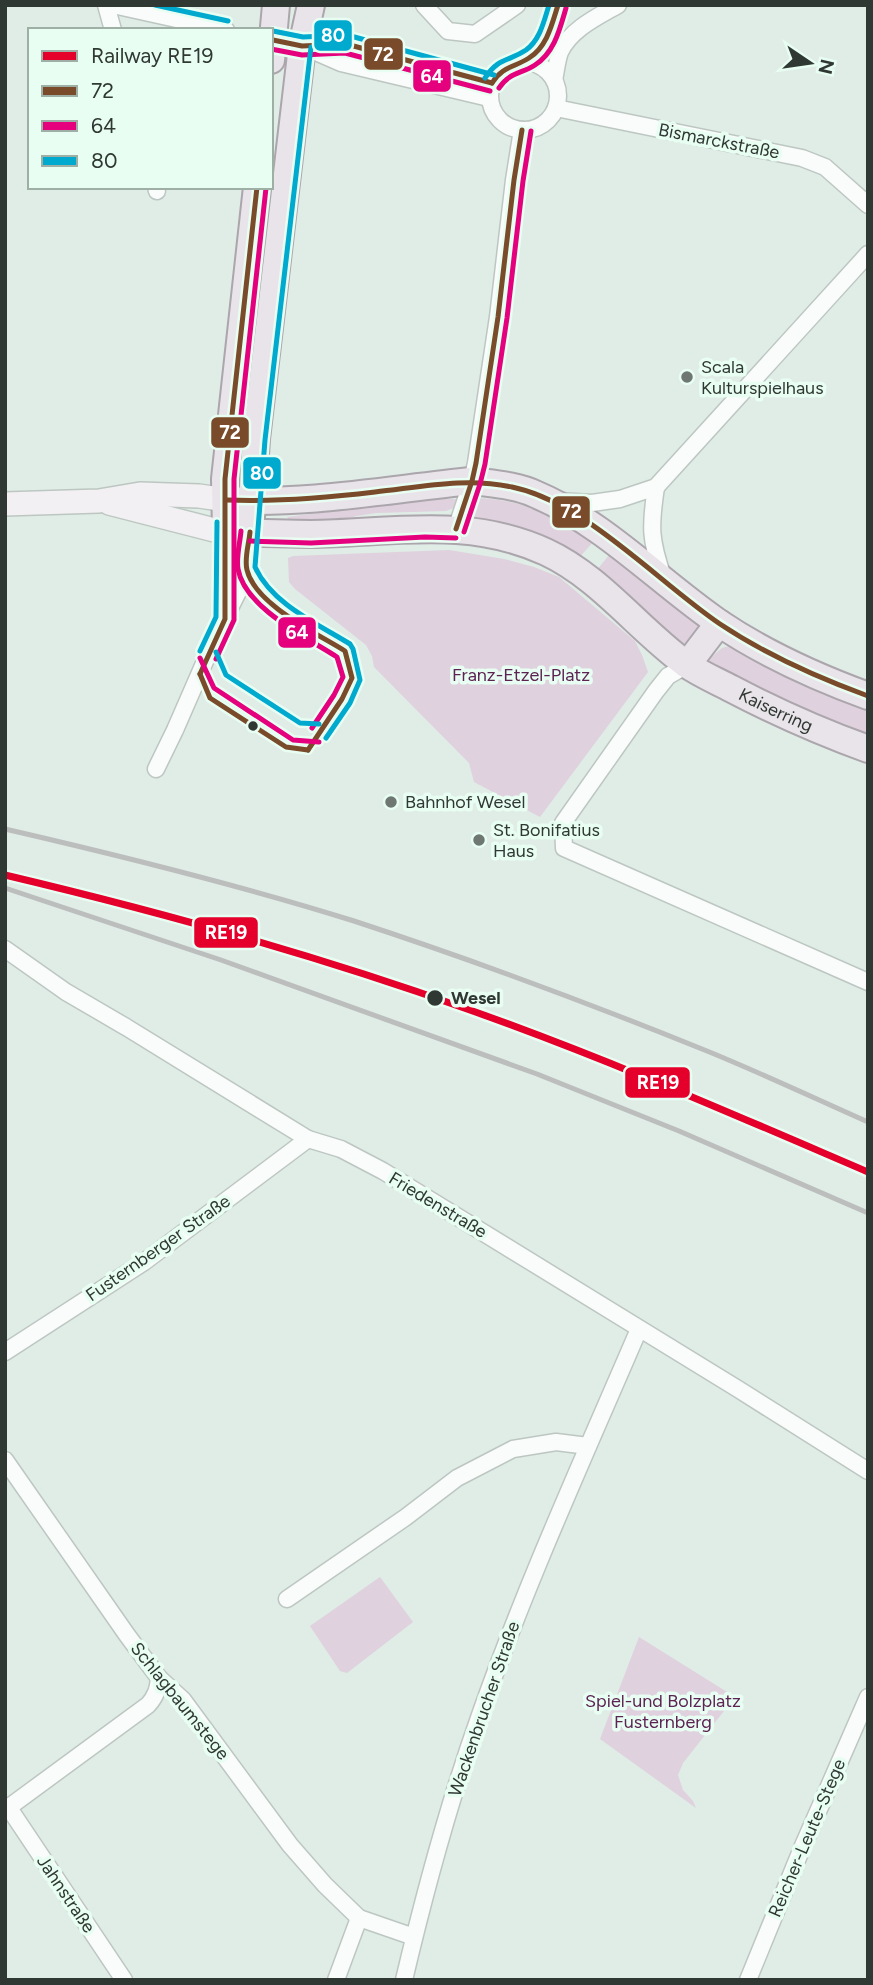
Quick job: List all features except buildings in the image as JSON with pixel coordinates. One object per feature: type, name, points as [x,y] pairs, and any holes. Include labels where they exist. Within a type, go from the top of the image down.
[{"type":"main road","points":[[273,36],[276,5]]},
{"type":"main road","points":[[99,501],[238,532],[238,501],[256,439],[302,46],[312,5]]},
{"type":"main road","points":[[273,47],[302,46]]},
{"type":"main road","points":[[238,501],[225,479],[257,189]]},
{"type":"main road","points":[[5,504],[99,501],[140,494],[199,496],[238,501],[312,499],[472,481],[499,484],[549,500],[610,538],[719,622],[784,662],[868,696]]},
{"type":"main road","name":"Kaiserring","points":[[238,532],[311,534],[425,528],[456,529],[507,538],[546,552],[582,573],[687,665],[766,706],[829,735],[868,749]]},
{"type":"main road","points":[[687,665],[719,622]]},
{"type":"street","points":[[106,5],[112,28]]},
{"type":"street","points":[[113,5],[217,28]]},
{"type":"street","points":[[424,5],[448,31],[475,34],[517,5]]},
{"type":"street","points":[[523,62],[537,52],[546,39],[558,5]]},
{"type":"street","points":[[554,80],[560,52],[572,35],[588,22],[618,5]]},
{"type":"street","points":[[302,46],[346,44],[491,90]]},
{"type":"street","points":[[523,62],[537,64],[547,70],[554,80],[557,89],[556,108],[542,125],[522,130],[503,124],[496,117],[491,90],[501,70],[511,64],[523,62]]},
{"type":"street","name":"Bismarckstraße","points":[[556,108],[802,158],[825,167],[868,205]]},
{"type":"street","points":[[456,529],[472,481],[498,317],[522,130]]},
{"type":"street","points":[[549,500],[592,503],[620,499],[656,487],[868,254]]},
{"type":"street","points":[[656,487],[651,523],[653,548],[664,580]]},
{"type":"street","points":[[225,619],[238,532]]},
{"type":"street","points":[[156,769],[238,592],[246,568],[238,532]]},
{"type":"street","points":[[687,665],[668,676],[656,691],[563,823],[564,848],[868,982]]},
{"type":"street","name":"Friedenstraße","points":[[5,948],[66,992],[307,1139],[341,1149],[383,1171],[868,1471]]},
{"type":"street","name":"Fusternberger Straße","points":[[5,1352],[144,1262],[307,1139]]},
{"type":"street","name":"Wackenbrucher Straße","points":[[404,1980],[433,1862],[480,1716],[540,1558],[639,1329]]},
{"type":"street","points":[[287,1599],[406,1517],[457,1478],[513,1449],[556,1442],[588,1446]]},
{"type":"street","name":"Schlagbaumstege","points":[[5,1460],[127,1635],[159,1678],[183,1700],[290,1845],[359,1918],[414,1937]]},
{"type":"street","name":"Jahnstraße","points":[[124,1980],[7,1809],[148,1705],[158,1689],[159,1678]]},
{"type":"street","name":"Reicher-Leute-Stege","points":[[748,1980],[868,1697]]},
{"type":"street","points":[[336,1980],[359,1918]]},
{"type":"green space","points":[[480,498],[527,507],[594,541],[578,559],[475,521],[470,515]]},
{"type":"green space","points":[[431,499],[462,499],[454,508],[446,511],[376,513],[321,526],[291,522],[287,517]]},
{"type":"green space","name":"Franz-Etzel-Platz","points":[[449,550],[504,559],[559,577],[635,641],[648,672],[540,817],[474,782],[469,763],[374,667],[366,645],[289,582],[288,558],[293,556]]},
{"type":"green space","points":[[610,554],[696,621],[703,630],[689,650],[596,571]]},
{"type":"green space","points":[[729,646],[868,703],[868,742],[704,663],[722,648]]},
{"type":"green space","points":[[380,1577],[413,1622],[347,1673],[340,1671],[310,1626]]},
{"type":"green space","name":"Spiel-und Bolzplatz Fusternberg","points":[[639,1637],[735,1697],[683,1763],[678,1775],[683,1790],[696,1808],[600,1739]]},
{"type":"railway","points":[[5,829],[224,883],[399,936],[532,983],[663,1034],[868,1122]]},
{"type":"railway","points":[[5,888],[221,960],[537,1074],[679,1131],[868,1213]]},
{"type":"rail line","name":"RE19","points":[[5,875],[238,936],[410,989],[518,1027],[619,1067],[868,1172]]},
{"type":"transit line","name":"80","points":[[155,5],[228,21]]},
{"type":"transit line","name":"80","points":[[485,78],[499,63],[531,46],[541,30],[549,5]]},
{"type":"transit line","name":"72","points":[[492,83],[504,70],[529,58],[540,48],[558,5]]},
{"type":"transit line","name":"64","points":[[499,88],[507,79],[542,60],[556,39],[566,8]]},
{"type":"transit line","name":"80","points":[[273,31],[303,37],[347,35],[494,75]]},
{"type":"transit line","name":"72","points":[[273,40],[302,46],[346,44],[492,83]]},
{"type":"transit line","name":"80","points":[[311,47],[265,440],[255,567],[272,592],[296,612],[350,644],[353,649],[360,680],[350,703],[326,738]]},
{"type":"transit line","name":"64","points":[[273,49],[302,55],[345,53],[490,91]]},
{"type":"transit line","name":"72","points":[[456,529],[476,463],[522,130]]},
{"type":"transit line","name":"64","points":[[464,532],[485,464],[531,131]]},
{"type":"transit line","name":"72","points":[[200,674],[225,619],[225,479],[257,189]]},
{"type":"transit line","name":"64","points":[[216,659],[234,620],[234,479],[266,189]]},
{"type":"transit line","name":"72","points":[[226,500],[319,498],[461,483],[495,484],[539,495],[594,526],[696,607],[737,635],[791,664],[868,696]]},
{"type":"transit line","name":"80","points":[[200,651],[216,617],[217,522]]},
{"type":"transit line","name":"64","points":[[241,531],[238,569],[252,596],[278,620],[337,657],[343,677],[312,728]]},
{"type":"transit line","name":"72","points":[[250,532],[246,565],[252,583],[288,617],[345,651],[352,678],[342,699],[308,750]]},
{"type":"transit line","name":"64","points":[[250,541],[311,543],[456,538]]},
{"type":"transit line","name":"80","points":[[216,652],[226,675],[300,723],[319,724]]},
{"type":"transit line","name":"64","points":[[200,658],[214,688],[293,740],[319,742]]},
{"type":"transit line","name":"72","points":[[200,674],[210,698],[286,747],[308,750]]},
{"type":"place","name":"Scala Kulturspielhaus","points":[[687,377]]},
{"type":"place","name":"Bahnhof Wesel","points":[[391,802]]},
{"type":"place","name":"St. Bonifatius Haus","points":[[479,840]]},
{"type":"place","name":"Wesel","points":[[435,998]]}]
